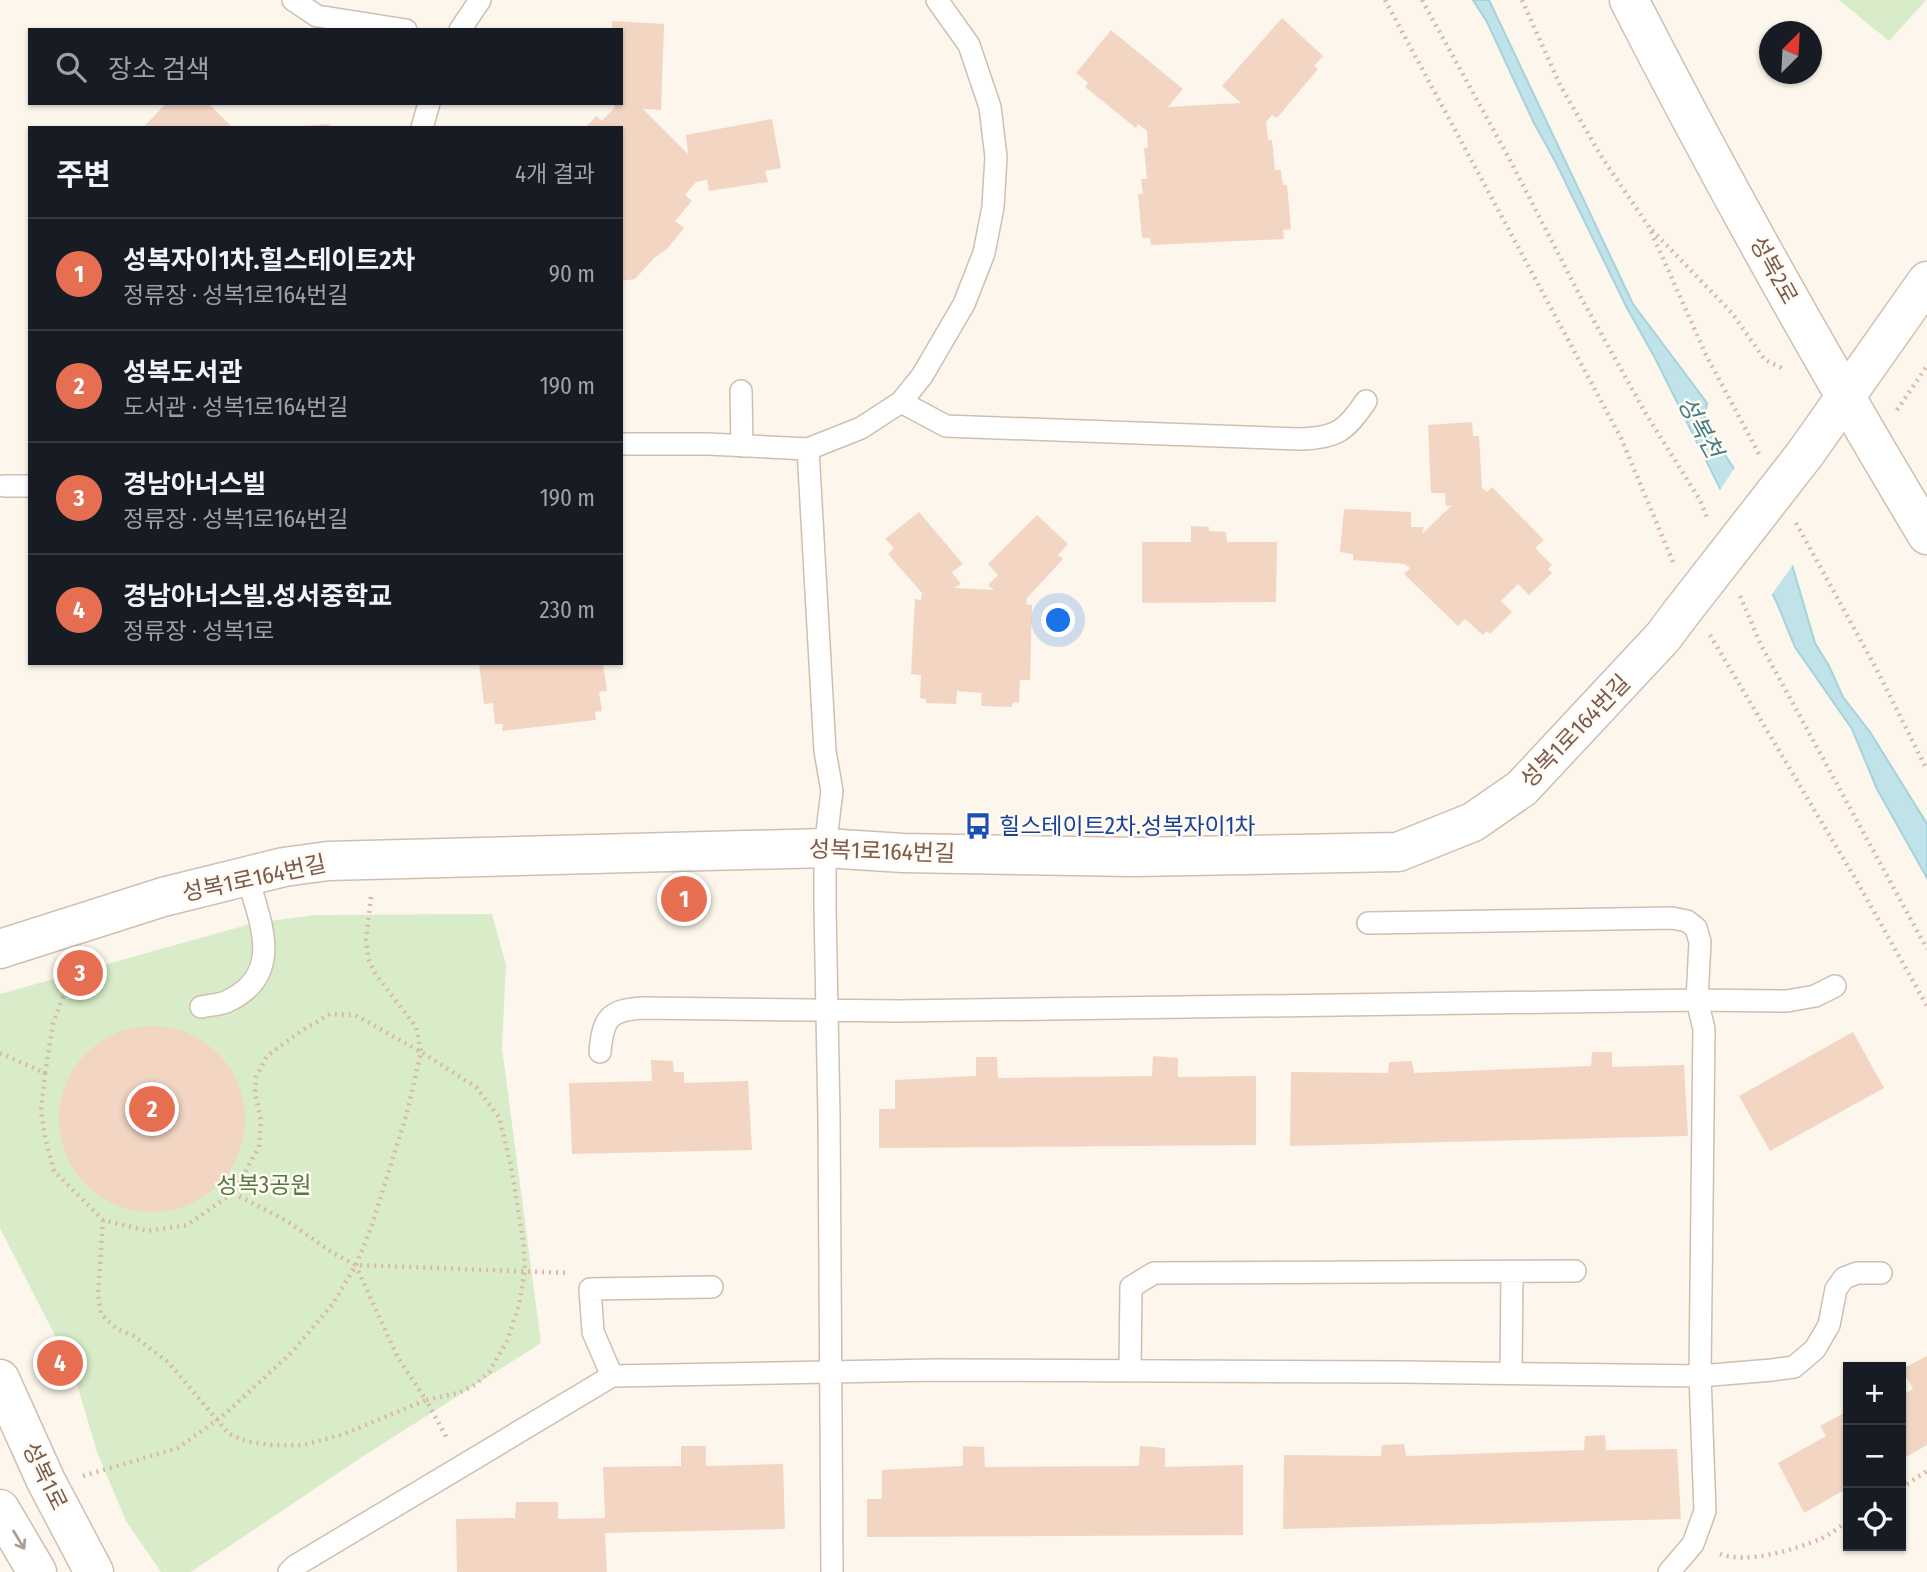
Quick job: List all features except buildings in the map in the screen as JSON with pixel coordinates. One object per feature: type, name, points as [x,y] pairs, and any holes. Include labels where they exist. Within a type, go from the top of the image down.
[{"type":"street","name":"성복2로","points":[[1629,0],[1693,124],[1873,446],[1927,535]]},
{"type":"street","points":[[1846,397],[1927,281]]},
{"type":"street","name":"성복1로164번길","points":[[0,949],[163,897],[307,863],[825,848],[903,853],[1134,857],[1398,852],[1473,822],[1522,788],[1663,637],[1846,397]]},
{"type":"street","name":"성복1로","points":[[0,1379],[46,1481],[94,1572]]},
{"type":"street","points":[[0,1509],[37,1572]]},
{"type":"lane","points":[[293,0],[317,16],[393,28]]},
{"type":"lane","points":[[461,28],[480,0]]},
{"type":"lane","points":[[623,444],[808,449],[861,428],[901,402],[929,366],[964,304],[984,253],[993,207],[996,157],[990,107],[969,45],[937,0]]},
{"type":"lane","points":[[423,126],[428,105]]},
{"type":"lane","points":[[741,391],[742,446]]},
{"type":"lane","points":[[901,402],[946,426],[1324,439],[1351,423],[1366,401]]},
{"type":"lane","points":[[808,449],[825,751],[832,791],[825,848],[832,1572]]},
{"type":"lane","points":[[4,486],[28,486]]},
{"type":"lane","points":[[201,1007],[228,1001],[250,985],[261,968],[265,952],[263,931],[247,876]]},
{"type":"lane","points":[[1368,923],[1672,918],[1687,921],[1696,928],[1700,942],[1697,1000],[1704,1029],[1700,1376],[1705,1511],[1693,1544],[1669,1572]]},
{"type":"lane","points":[[600,1052],[601,1032],[608,1019],[620,1009],[898,1011],[1787,1001],[1815,996],[1835,986]]},
{"type":"lane","points":[[1511,1373],[1512,1272]]},
{"type":"lane","points":[[1130,1371],[1130,1287],[1154,1273],[1575,1272]]},
{"type":"lane","points":[[289,1572],[612,1376],[935,1370],[1700,1376],[1794,1367],[1815,1349],[1829,1325],[1836,1289],[1844,1278],[1857,1273],[1881,1273]]},
{"type":"lane","points":[[612,1376],[593,1332],[590,1289],[712,1287]]},
{"type":"path","points":[[1385,0],[1621,438],[1686,607],[1855,878],[1927,1006]]},
{"type":"path","points":[[1422,0],[1510,160],[1579,294],[1646,414],[1700,500],[1710,524]]},
{"type":"path","points":[[1522,0],[1560,85],[1601,156],[1648,227],[1706,355],[1765,464]]},
{"type":"path","points":[[1648,227],[1732,313],[1765,360],[1788,370]]},
{"type":"path","points":[[1873,446],[1927,366]]},
{"type":"path","points":[[1791,513],[1877,670],[1927,770]]},
{"type":"path","points":[[1735,585],[1761,645],[1927,949]]},
{"type":"path","points":[[46,1481],[95,1474],[178,1448],[217,1419],[291,1353],[332,1305],[356,1265],[371,1228],[407,1114],[421,1052],[416,1027],[376,975],[368,958],[366,939],[375,861]]},
{"type":"path","points":[[101,917],[53,1024],[41,1111],[54,1171],[103,1220],[147,1231],[187,1225],[233,1193],[259,1147],[261,1120],[255,1093],[256,1077],[267,1056],[330,1014],[355,1015],[476,1087],[499,1118],[512,1165],[525,1270],[519,1304],[507,1341],[489,1372],[475,1385],[458,1393],[426,1400],[344,1434],[304,1445],[272,1445],[229,1434],[168,1362],[134,1336],[117,1329],[101,1314],[97,1295],[103,1220]]},
{"type":"path","points":[[0,1054],[45,1073]]},
{"type":"path","points":[[233,1193],[287,1221],[333,1253],[356,1265],[567,1271],[590,1289]]},
{"type":"path","points":[[356,1265],[398,1358],[426,1400],[462,1465]]},
{"type":"path","points":[[1906,1485],[1927,1471]]},
{"type":"path","points":[[1693,1544],[1731,1558],[1758,1558],[1821,1539],[1843,1524]]},
{"type":"green space","points":[[1839,0],[1926,0],[1889,41]]},
{"type":"green space","name":"성복3공원","points":[[492,914],[506,965],[502,1048],[541,1343],[362,1457],[191,1572],[161,1572],[126,1521],[97,1452],[73,1371],[0,1228],[0,994],[254,923],[316,915]]},
{"type":"water","name":"성복천","points":[[1473,0],[1489,0],[1633,304],[1707,403],[1704,423],[1788,551],[1815,643],[1843,697],[1870,732],[1927,824],[1927,878],[1877,789],[1852,729],[1795,647],[1777,603],[1534,123],[1487,22]]},
{"type":"pier","points":[[1736,466],[1791,549],[1795,562],[1770,597],[1718,493]]},
{"type":"place","name":"힐스테이트2차.성복자이1차","points":[[978,826]]},
{"type":"place","name":"성복자이1차.힐스테이트2차","points":[[684,899]]},
{"type":"place","name":"경남아너스빌","points":[[80,973]]},
{"type":"place","name":"성복도서관","points":[[152,1109]]},
{"type":"place","name":"경남아너스빌.성서중학교","points":[[60,1363]]}]
